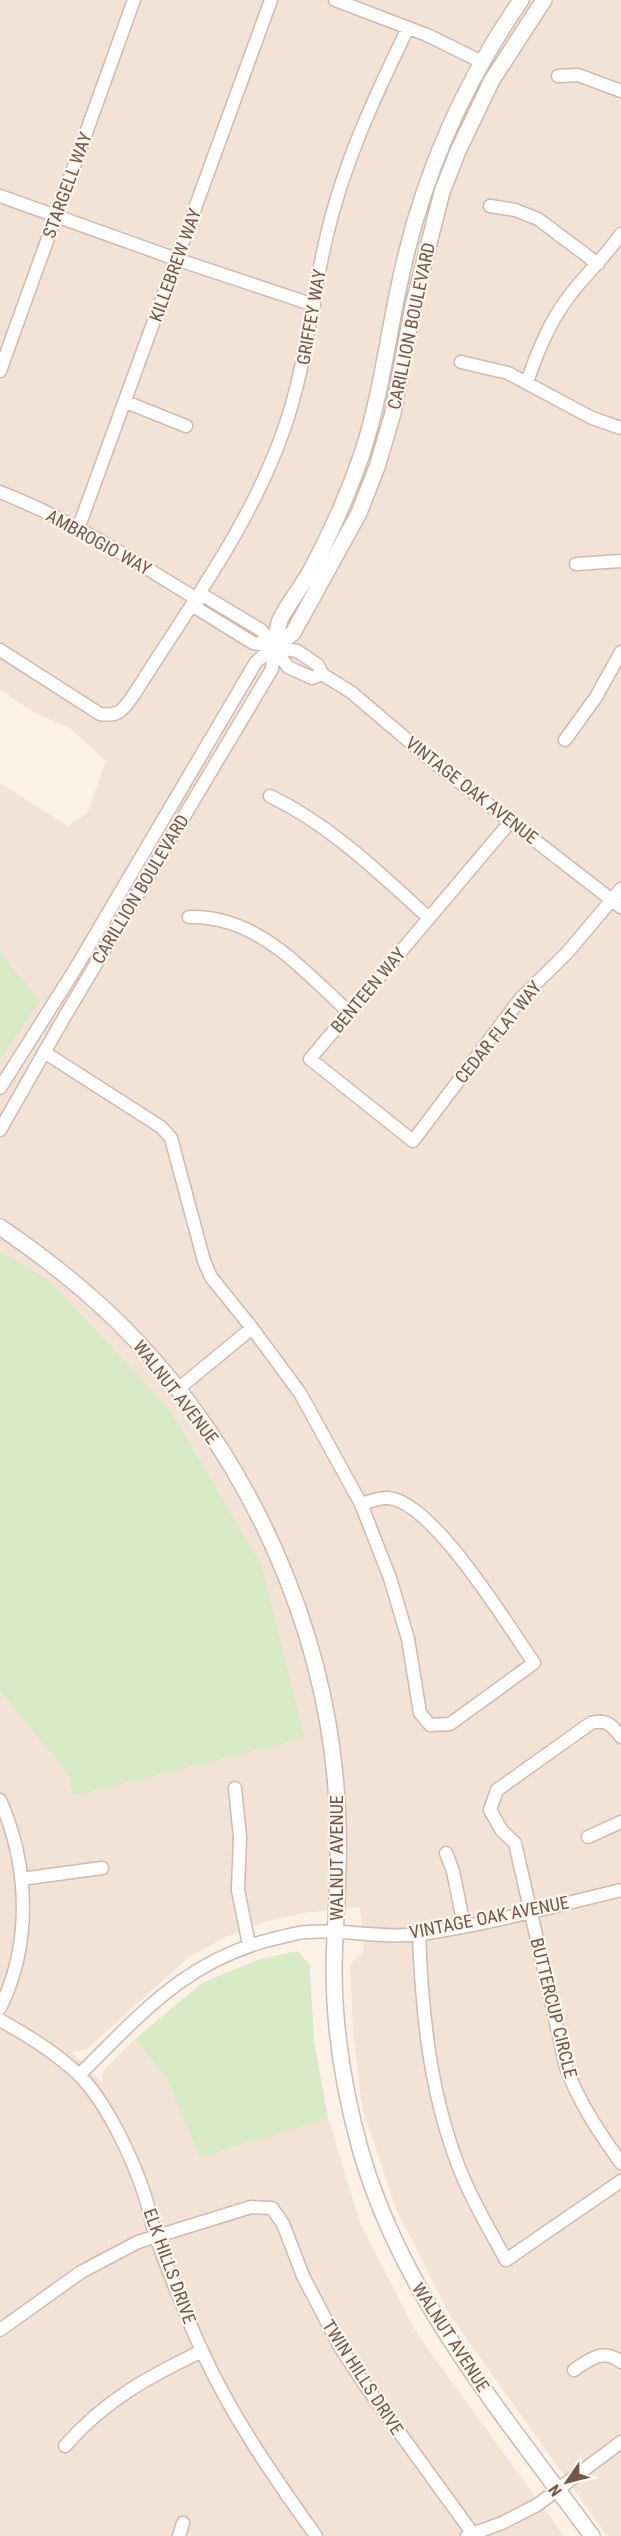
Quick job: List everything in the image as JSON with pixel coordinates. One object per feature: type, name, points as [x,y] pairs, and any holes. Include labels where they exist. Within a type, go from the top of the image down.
[{"type":"street","name":"STARGELL WAY","points":[[0,370],[134,0]]},
{"type":"street","name":"KILLEBREW WAY","points":[[78,529],[271,0]]},
{"type":"street","points":[[335,0],[408,28],[482,62]]},
{"type":"street","name":"CARILLION BOULEVARD","points":[[0,1130],[272,669],[280,621],[310,573],[330,534],[361,455],[382,382],[399,285],[417,210],[442,143],[482,62],[521,0]]},
{"type":"street","name":"CARILLION BOULEVARD","points":[[0,1089],[78,964],[256,662],[293,633],[359,513],[377,467],[393,413],[420,277],[442,192],[458,151],[492,80],[544,0]]},
{"type":"street","name":"GRIFFEY WAY","points":[[0,650],[100,714],[112,716],[122,711],[135,693],[228,548],[268,470],[284,432],[300,378],[326,238],[351,155],[366,116],[408,28]]},
{"type":"street","points":[[558,76],[578,75],[621,91]]},
{"type":"street","points":[[0,196],[314,305]]},
{"type":"street","points":[[490,206],[515,210],[538,219],[598,264]]},
{"type":"street","points":[[527,382],[536,356],[555,316],[621,234]]},
{"type":"street","points":[[460,362],[508,373],[592,418],[621,428]]},
{"type":"street","points":[[126,402],[186,426]]},
{"type":"street","name":"AMBROGIO WAY","points":[[0,492],[32,505],[111,546],[195,598],[206,597],[261,630],[274,647]]},
{"type":"street","points":[[576,564],[621,561]]},
{"type":"street","name":"VINTAGE OAK AVENUE","points":[[274,647],[288,667],[312,678],[322,674],[351,692],[430,760],[616,903]]},
{"type":"street","points":[[565,740],[596,697],[620,657]]},
{"type":"street","points":[[270,796],[328,829],[429,918]]},
{"type":"street","name":"BENTEEN WAY","points":[[413,1141],[310,1059],[511,821]]},
{"type":"street","name":"CEDAR FLAT WAY","points":[[413,1141],[521,998],[616,903],[621,889]]},
{"type":"street","points":[[189,917],[222,920],[260,935],[277,947],[349,1012]]},
{"type":"street","points":[[44,1052],[161,1127],[171,1138],[211,1277],[300,1393],[361,1504],[390,1578],[408,1639],[420,1713],[430,1725],[450,1724],[534,1663],[452,1546],[427,1521],[412,1508],[389,1498],[361,1504]]},
{"type":"street","name":"WALNUT AVENUE","points":[[0,1227],[79,1286],[117,1321],[178,1389],[223,1453],[274,1547],[312,1655],[327,1721],[334,1770],[339,1863],[335,1932],[335,2005],[343,2074],[361,2152],[384,2218],[408,2270],[437,2320],[592,2536]]},
{"type":"street","points":[[178,1389],[252,1328]]},
{"type":"street","name":"BUTTERCUP CIRCLE","points":[[621,1737],[612,1724],[600,1720],[591,1723],[497,1790],[490,1810],[502,1832],[515,1843],[566,2067],[585,2111],[621,2163]]},
{"type":"street","points":[[235,1788],[241,1859],[238,1890],[249,1945]]},
{"type":"street","points":[[0,1800],[17,1849],[21,1879],[22,1939],[14,1976],[0,2008]]},
{"type":"street","points":[[588,1837],[621,1822]]},
{"type":"street","points":[[446,1853],[453,1870],[464,1926]]},
{"type":"street","points":[[21,1879],[102,1868]]},
{"type":"street","name":"VINTAGE OAK AVENUE","points":[[80,2075],[130,2025],[187,1976],[217,1958],[249,1945],[307,1932],[419,1934],[621,1890]]},
{"type":"street","points":[[419,1934],[423,2020],[441,2111],[465,2182],[506,2260],[621,2181]]},
{"type":"street","name":"ELK HILLS DRIVE","points":[[0,2020],[43,2046],[80,2075],[105,2110],[126,2148],[144,2193],[156,2236],[202,2350],[248,2436],[316,2536]]},
{"type":"street","name":"TWIN HILLS DRIVE","points":[[156,2236],[251,2208],[272,2208],[283,2224],[303,2276],[340,2347],[470,2535]]},
{"type":"street","points":[[0,2330],[81,2272],[138,2242],[156,2236]]},
{"type":"street","points":[[65,2446],[117,2396],[202,2350]]},
{"type":"street","points":[[574,2370],[599,2355],[613,2357],[621,2362]]},
{"type":"street","points":[[470,2535],[517,2517],[621,2442]]},
{"type":"street","points":[[179,2536],[183,2523]]},
{"type":"shaded area","points":[[0,0],[621,0],[621,2536],[607,2536],[449,2314],[396,2209],[362,2107],[353,2031],[350,1964],[364,1951],[360,1907],[303,1913],[261,1923],[225,1937],[189,1957],[87,2049],[72,2052],[102,2083],[103,2071],[135,2039],[167,2079],[201,2158],[328,2118],[360,2223],[417,2334],[564,2536],[0,2536],[0,783],[68,826],[88,812],[106,761],[70,728],[33,712],[0,689]]},
{"type":"green space","points":[[0,952],[40,1001],[0,1060]]},
{"type":"green space","points":[[0,1251],[51,1282],[170,1410],[262,1566],[305,1738],[73,1796],[68,1774],[0,1690]]},
{"type":"green space","points":[[298,1951],[310,1965],[314,2041],[328,2118],[200,2158],[167,2079],[135,2039],[202,1983],[260,1959]]}]
